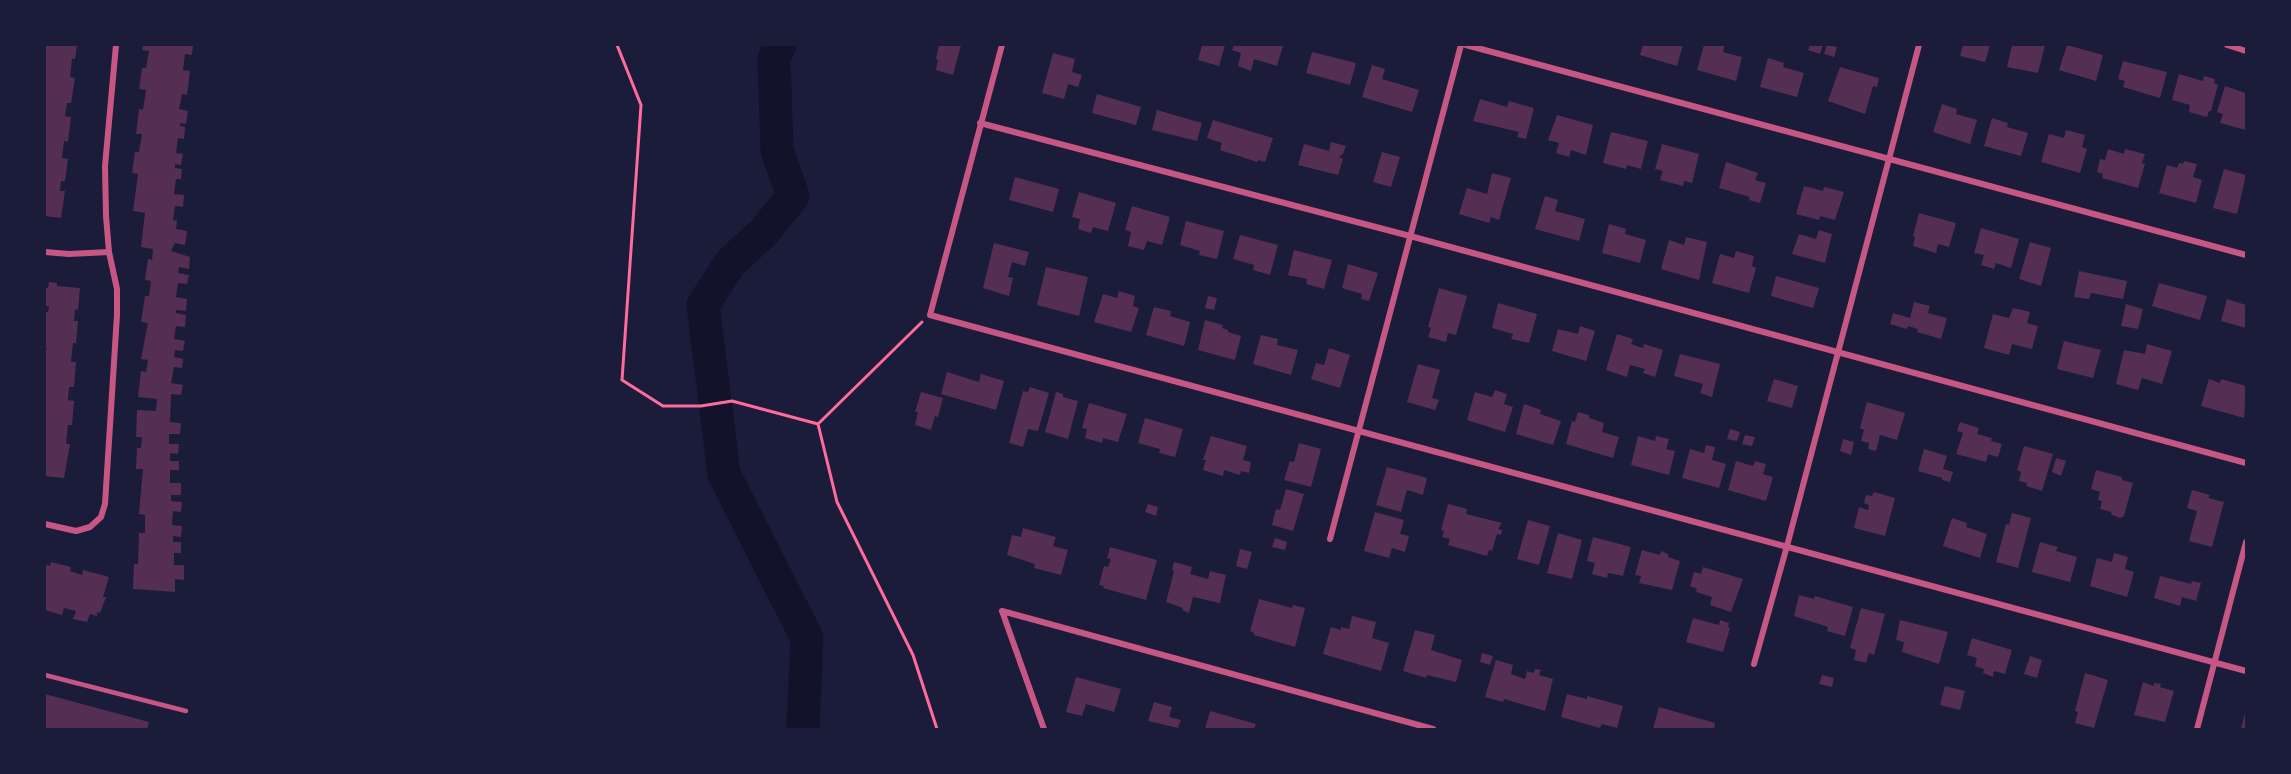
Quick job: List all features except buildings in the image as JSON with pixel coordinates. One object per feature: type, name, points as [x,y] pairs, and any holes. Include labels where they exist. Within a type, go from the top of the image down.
[{"type":"street","points":[[45,524],[76,531],[90,527],[101,517],[105,504],[117,289],[109,252],[105,166],[116,45]]},
{"type":"street","points":[[1002,45],[930,315],[2246,671]]},
{"type":"street","points":[[1330,539],[1461,45]]},
{"type":"street","points":[[1466,45],[2246,255]]},
{"type":"street","points":[[1754,664],[1920,45]]},
{"type":"street","points":[[2227,45],[2246,51]]},
{"type":"street","points":[[980,123],[1410,236],[2246,463]]},
{"type":"street","points":[[45,252],[69,254],[109,252]]},
{"type":"street","points":[[2197,729],[2246,542]]},
{"type":"street","points":[[1044,729],[1002,611],[1434,729]]},
{"type":"lane","points":[[45,675],[186,711]]},
{"type":"path","points":[[617,45],[641,105],[622,380],[663,406],[700,406],[732,401],[818,424]]},
{"type":"path","points":[[818,424],[930,315]]},
{"type":"path","points":[[818,424],[837,502],[913,655],[937,729]]},
{"type":"waterway","points":[[780,45],[774,59],[777,150],[793,196],[764,232],[731,262],[703,305],[724,474],[807,638],[803,729]]}]
